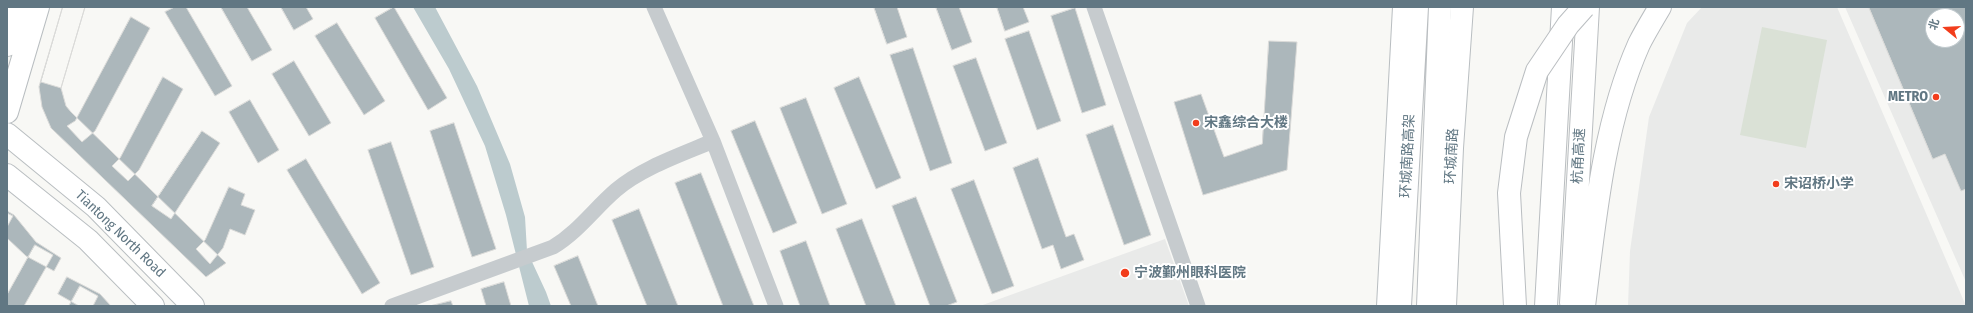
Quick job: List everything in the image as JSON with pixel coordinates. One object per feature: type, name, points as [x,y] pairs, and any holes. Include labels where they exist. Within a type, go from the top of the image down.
[{"type":"main road","points":[[7,45],[17,7]]},
{"type":"main road","points":[[7,112],[38,7]]},
{"type":"main road","points":[[1388,306],[1404,7]]},
{"type":"main road","name":"环城南路高架","points":[[1400,306],[1416,7]]},
{"type":"main road","name":"环城南路高架","points":[[1428,306],[1440,7]]},
{"type":"main road","name":"环城南路","points":[[1445,306],[1452,140],[1462,7]]},
{"type":"main road","name":"杭甬高速","points":[[1546,306],[1563,7]]},
{"type":"main road","points":[[1515,306],[1509,192],[1516,137],[1537,71],[1568,24],[1584,7]]},
{"type":"main road","name":"杭甬高速","points":[[1571,306],[1588,7]]},
{"type":"main road","points":[[1584,306],[1598,190],[1616,111],[1639,44],[1660,7]]},
{"type":"main road","name":"Tiantong North Road","points":[[7,134],[96,207],[193,306]]},
{"type":"main road","name":"Tiantong North Road","points":[[7,175],[88,240],[153,306]]},
{"type":"street","points":[[654,7],[714,141],[776,306]]},
{"type":"street","points":[[1094,7],[1198,306]]},
{"type":"street","points":[[392,306],[553,247],[569,237],[617,190],[654,166],[714,141]]},
{"type":"shaded area","points":[[413,7],[435,7],[477,86],[510,164],[525,217],[527,251],[551,306],[529,306],[506,215],[485,146],[449,69]]},
{"type":"shaded area","name":"宋诏桥小学","points":[[1702,7],[1837,7],[1966,306],[1628,306],[1630,251],[1649,117],[1687,23]]},
{"type":"shaded area","points":[[1845,7],[1966,7],[1966,282]]},
{"type":"shaded area","points":[[1762,27],[1827,40],[1806,148],[1740,135]]},
{"type":"shaded area","name":"宁波鄞州眼科医院","points":[[1165,239],[1189,306],[980,306]]},
{"type":"building","points":[[63,7],[85,7],[61,88],[41,82]]},
{"type":"building","points":[[63,7],[85,7],[61,88],[66,106],[226,263],[206,277],[51,128],[42,107],[39,87]]},
{"type":"building","points":[[175,7],[186,7],[232,86],[215,96],[165,12]]},
{"type":"building","points":[[221,7],[247,7],[272,50],[252,61]]},
{"type":"building","points":[[281,7],[306,7],[313,19],[294,30]]},
{"type":"building","points":[[394,7],[447,98],[428,110],[375,18]]},
{"type":"building","points":[[874,7],[897,7],[907,37],[887,44]]},
{"type":"building","points":[[936,7],[959,7],[972,42],[952,50]]},
{"type":"building","points":[[997,7],[1023,7],[1029,22],[1005,31]]},
{"type":"building","name":"METRO","points":[[1869,7],[1966,7],[1966,189],[1961,191],[1945,154],[1933,159]]},
{"type":"building","points":[[1075,8],[1106,105],[1082,113],[1051,16]]},
{"type":"building","points":[[131,17],[150,28],[95,131],[82,142],[67,126],[75,121]]},
{"type":"building","points":[[337,23],[385,101],[364,115],[315,36]]},
{"type":"building","points":[[1029,31],[1061,121],[1037,130],[1005,39]]},
{"type":"building","name":"宋鑫综合大楼","points":[[1269,41],[1297,42],[1287,170],[1203,195],[1174,102],[1201,94],[1224,157],[1262,144]]},
{"type":"building","points":[[913,48],[952,163],[930,171],[890,55]]},
{"type":"building","points":[[976,58],[1007,143],[985,151],[953,66]]},
{"type":"building","points":[[294,61],[331,123],[309,136],[272,74]]},
{"type":"building","points":[[163,77],[183,89],[139,170],[128,181],[112,166],[120,158]]},
{"type":"building","points":[[859,77],[901,178],[876,189],[834,88]]},
{"type":"building","points":[[806,98],[847,204],[822,214],[780,108]]},
{"type":"building","points":[[250,100],[279,150],[258,163],[229,112]]},
{"type":"building","points":[[755,121],[797,223],[773,233],[731,131]]},
{"type":"building","points":[[454,123],[496,249],[472,257],[430,131]]},
{"type":"building","points":[[1113,125],[1151,235],[1124,245],[1086,135]]},
{"type":"building","points":[[202,131],[220,143],[171,219],[152,206]]},
{"type":"building","points":[[391,142],[434,267],[411,275],[368,150]]},
{"type":"building","points":[[1038,158],[1066,237],[1074,234],[1084,260],[1061,269],[1053,245],[1042,249],[1013,168]]},
{"type":"building","points":[[306,159],[380,283],[362,294],[287,170]]},
{"type":"building","points":[[701,173],[754,306],[723,306],[675,183]]},
{"type":"building","points":[[974,180],[1014,286],[992,294],[951,189]]},
{"type":"building","points":[[229,187],[245,194],[241,205],[255,210],[245,235],[230,229],[223,248],[210,264],[196,249],[205,240]]},
{"type":"building","points":[[916,197],[957,302],[946,306],[930,306],[892,206]]},
{"type":"building","points":[[639,209],[678,306],[647,306],[612,220]]},
{"type":"building","points":[[7,211],[14,215],[36,242],[61,258],[54,271],[26,256],[7,238]]},
{"type":"building","points":[[7,213],[13,216],[7,227]]},
{"type":"building","points":[[862,219],[896,306],[866,306],[836,229]]},
{"type":"building","points":[[806,241],[830,306],[800,306],[780,251]]},
{"type":"building","points":[[35,245],[53,255],[24,306],[7,306],[7,295]]},
{"type":"building","points":[[578,256],[598,306],[571,306],[554,266]]},
{"type":"building","points":[[67,277],[100,294],[111,306],[79,306],[58,294]]},
{"type":"building","points":[[504,282],[511,306],[486,306],[481,289]]},
{"type":"building","points":[[80,286],[98,296],[93,306],[69,306]]},
{"type":"building","points":[[451,301],[453,306],[430,306]]},
{"type":"place","name":"METRO","points":[[1936,97]]},
{"type":"place","name":"宋鑫综合大楼","points":[[1196,123]]},
{"type":"place","name":"宋诏桥小学","points":[[1776,184]]},
{"type":"place","name":"宁波鄞州眼科医院","points":[[1125,273]]}]
